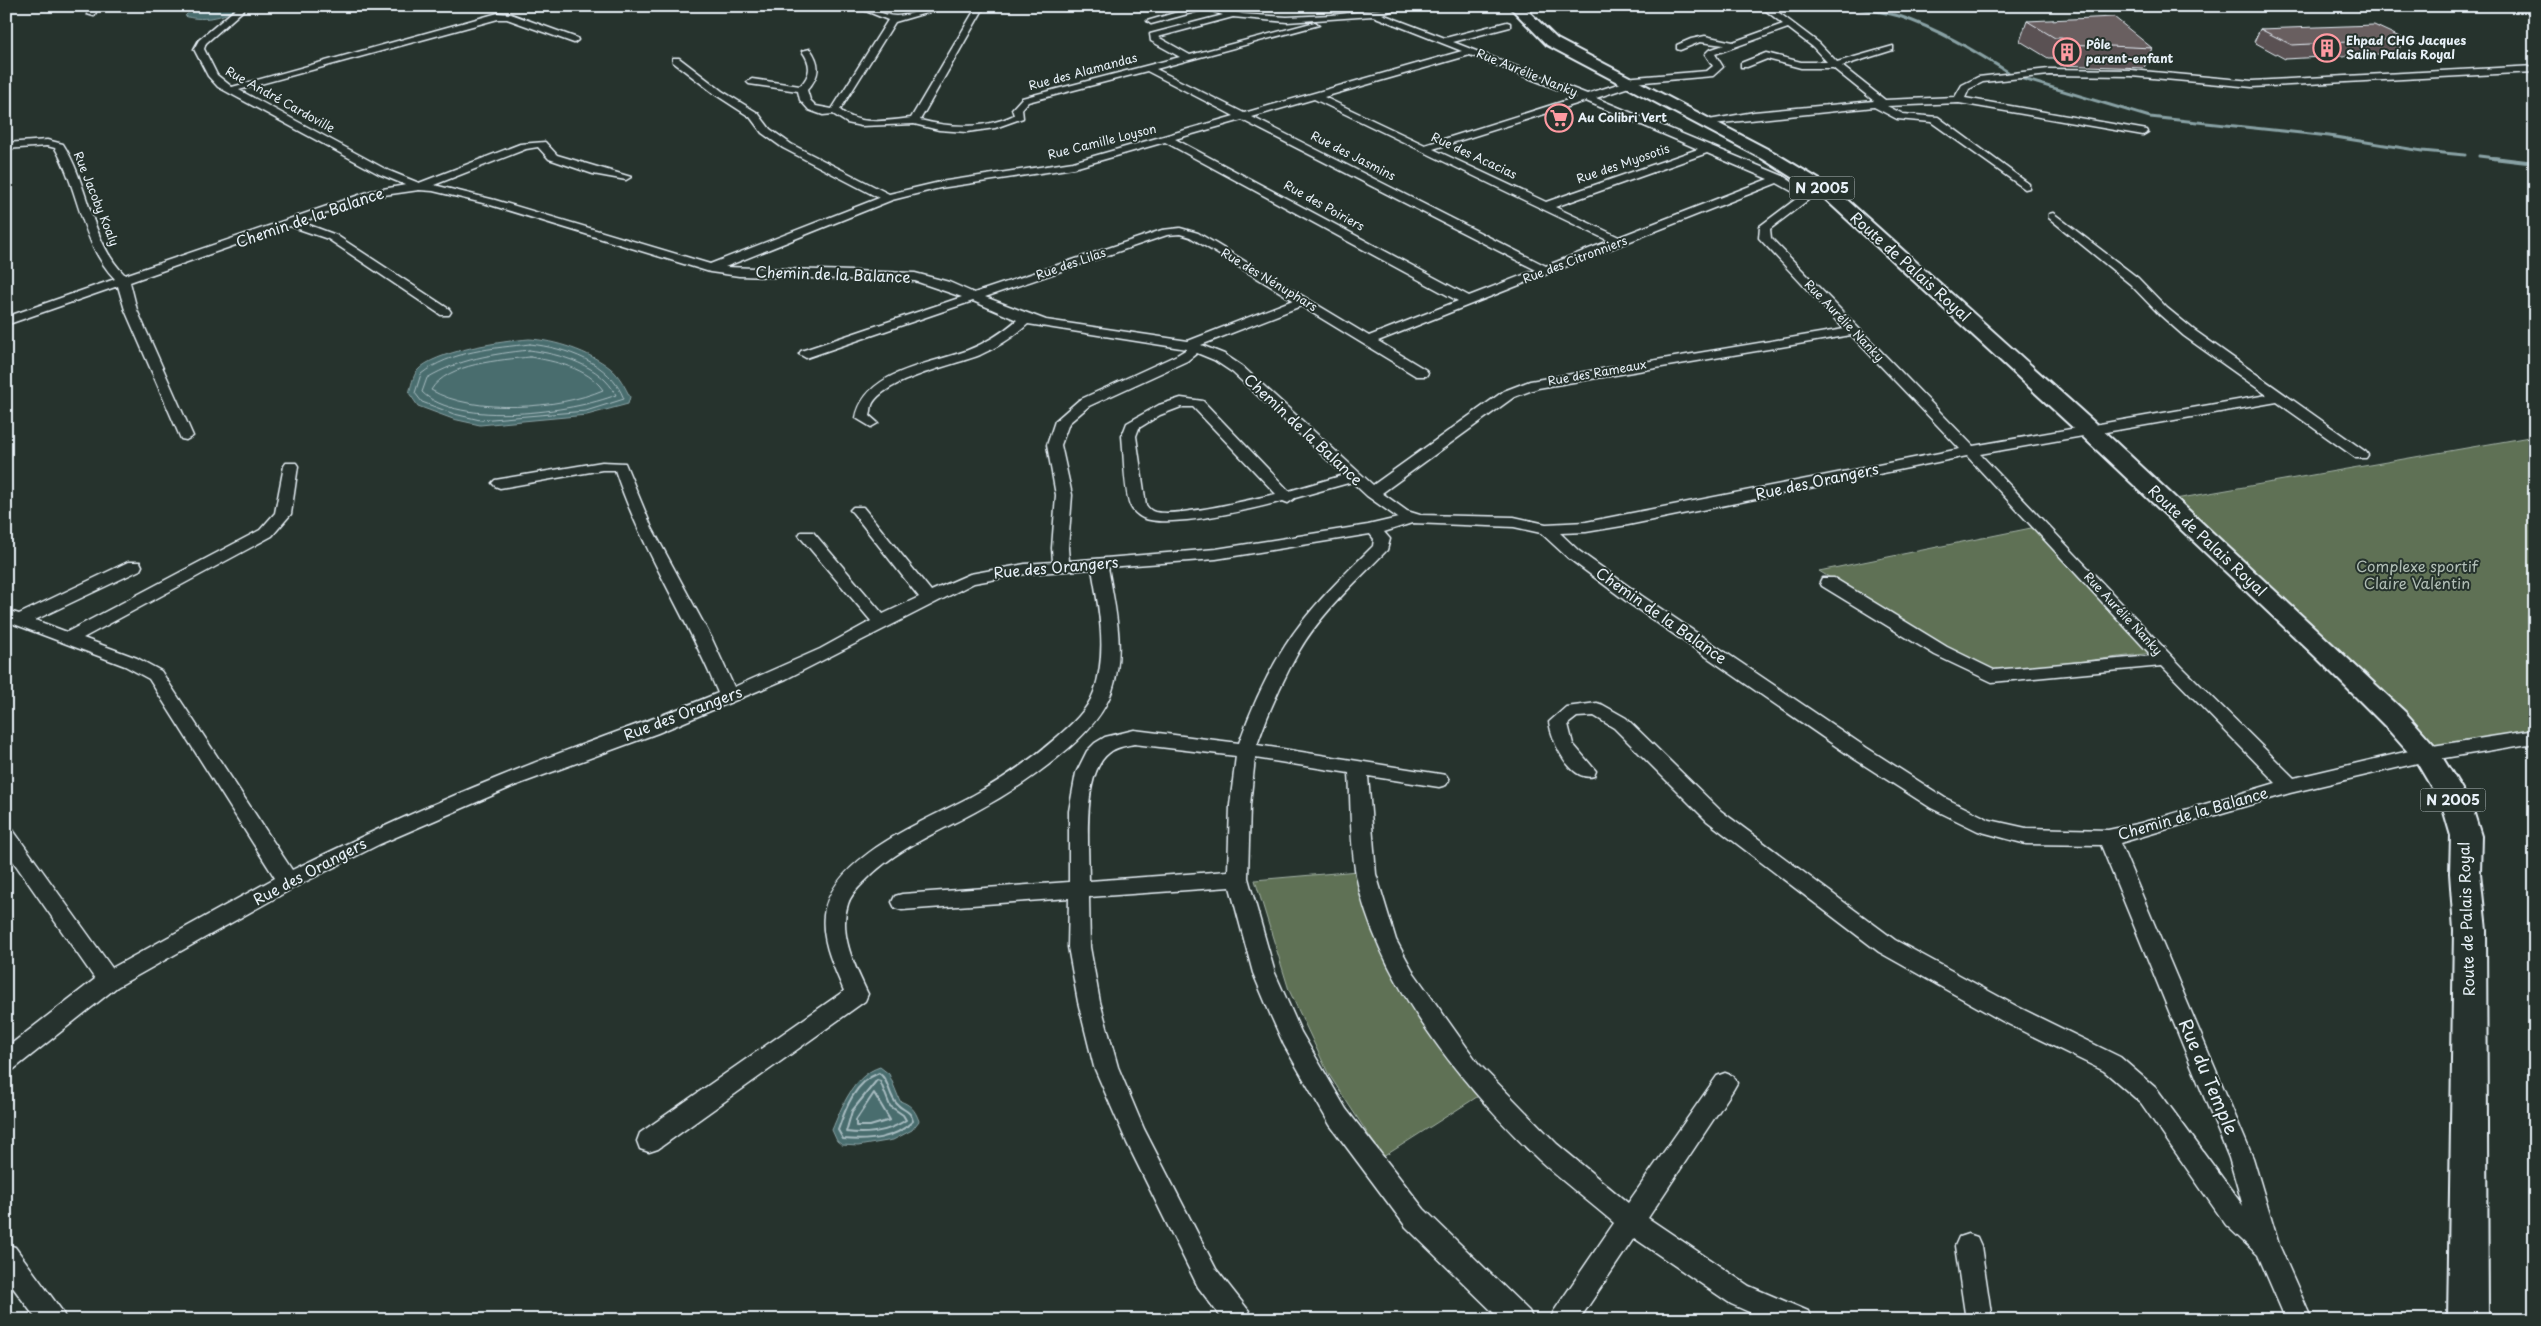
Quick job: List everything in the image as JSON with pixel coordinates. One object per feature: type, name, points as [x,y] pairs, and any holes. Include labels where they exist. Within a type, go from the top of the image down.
[{"type":"main road","points":[[6,8],[10,6]]},
{"type":"main road","name":"Route de Palais Royal","points":[[1515,6],[1552,42],[1707,123],[1807,178],[1828,193],[2088,429],[2327,653],[2395,719],[2426,754],[2456,804],[2466,836],[2465,873],[2470,930],[2468,1320]]},
{"type":"street","name":"Rue André Cardoville","points":[[244,6],[202,42],[200,49],[213,76],[221,85],[299,124],[383,172],[419,187]]},
{"type":"street","points":[[858,6],[894,18],[946,6]]},
{"type":"street","points":[[835,111],[839,116],[858,122],[884,124],[914,121],[981,6]]},
{"type":"street","name":"Rue des Alamandas","points":[[914,121],[950,127],[1002,123],[1019,116],[1017,109],[1025,100],[1333,21],[1401,6]]},
{"type":"street","points":[[1764,6],[1816,45],[1879,103],[1901,117],[1934,119],[2025,186]]},
{"type":"street","points":[[1151,20],[1204,7],[1235,15],[1314,19],[1373,13]]},
{"type":"street","name":"Rue Aurélie Nanky","points":[[1373,13],[1474,51],[1586,97],[1779,178],[1800,192],[1802,200],[1764,228],[1765,238],[1970,451],[2166,660],[2290,786]]},
{"type":"street","points":[[1188,58],[1154,39],[1153,36],[1235,15]]},
{"type":"street","points":[[230,90],[498,16],[508,16],[574,40]]},
{"type":"street","points":[[835,111],[852,82],[880,44],[894,18]]},
{"type":"street","points":[[1445,41],[1507,24]]},
{"type":"street","points":[[1425,148],[1586,97],[1626,82],[1710,74],[1718,67],[1710,54],[1731,44],[1790,25]]},
{"type":"street","points":[[1680,48],[1693,40],[1702,38],[1731,44]]},
{"type":"street","points":[[1753,69],[1744,65],[1766,56],[1798,65],[1836,65],[1890,48]]},
{"type":"street","points":[[802,89],[812,79],[815,71],[814,59],[807,51]]},
{"type":"street","name":"Rue Camille Loyson","points":[[710,268],[888,198],[940,185],[1074,165],[1474,51]]},
{"type":"street","points":[[676,60],[719,93],[754,115],[766,130],[787,146],[888,198]]},
{"type":"street","name":"Rue des Jasmins","points":[[1147,68],[1245,116],[1546,272]]},
{"type":"street","points":[[1959,100],[1965,87],[1981,79],[2050,72],[2131,73],[2252,84],[2535,69]]},
{"type":"street","points":[[752,82],[802,89]]},
{"type":"street","points":[[802,89],[803,99],[812,108],[822,112],[835,111]]},
{"type":"street","name":"Rue des Acacias","points":[[1315,96],[1620,242]]},
{"type":"street","points":[[1707,123],[1754,115],[1879,103],[1959,100],[2143,132]]},
{"type":"street","name":"Rue des Poiriers","points":[[1167,138],[1468,301]]},
{"type":"street","name":"Rue Jacoby Koaly","points":[[6,146],[47,142],[57,144],[66,158],[99,247],[110,267],[123,280]]},
{"type":"street","points":[[419,187],[533,144],[541,144],[553,157],[569,163],[596,172],[626,177]]},
{"type":"street","name":"Rue des Myosotis","points":[[1546,206],[1708,149]]},
{"type":"street","name":"Rue des Citronniers","points":[[1369,340],[1546,272],[1779,178]]},
{"type":"street","name":"Chemin de la Balance","points":[[6,321],[375,193],[419,187],[491,202],[710,268],[739,272],[915,277],[976,296],[1026,319],[1192,347],[1219,357],[1237,369],[1372,493],[1411,518]]},
{"type":"street","points":[[2053,216],[2134,281],[2163,311],[2189,333],[2361,455]]},
{"type":"street","points":[[292,223],[332,237],[445,312]]},
{"type":"street","name":"Rue des Nénuphars","points":[[1166,232],[1180,230],[1194,234],[1421,373]]},
{"type":"street","name":"Rue des Lilas","points":[[806,354],[1166,232]]},
{"type":"street","points":[[123,280],[131,310],[186,436]]},
{"type":"street","points":[[1062,566],[1060,548],[1064,495],[1054,445],[1062,421],[1084,403],[1182,358],[1192,347],[1302,301]]},
{"type":"street","points":[[871,423],[863,418],[862,414],[867,402],[878,387],[973,353],[1003,337],[1026,319]]},
{"type":"street","name":"Rue des Rameaux","points":[[1372,493],[1509,394],[1529,386],[1575,376],[1854,331]]},
{"type":"street","name":"Rue des Orangers","points":[[1546,529],[1586,527],[1628,520],[1970,451],[2279,397]]},
{"type":"street","points":[[1288,498],[1198,404],[1190,401],[1173,404],[1132,426],[1129,436],[1138,505],[1142,513],[1152,516],[1240,508],[1288,498],[1354,477]]},
{"type":"street","points":[[69,638],[266,533],[283,514],[291,466]]},
{"type":"street","points":[[500,483],[602,466],[620,466],[642,522],[718,668],[729,697]]},
{"type":"street","points":[[858,510],[928,598]]},
{"type":"street","points":[[1411,518],[1514,522],[1546,529]]},
{"type":"street","name":"Rue des Orangers","points":[[6,1062],[109,981],[288,882],[372,839],[507,781],[729,697],[826,653],[881,622],[970,579],[990,573],[1216,554],[1374,529],[1411,518]]},
{"type":"street","points":[[1374,529],[1382,539],[1381,547],[1324,606],[1292,648],[1260,710],[1246,750],[1240,805],[1238,878],[1264,973],[1292,1038],[1338,1117],[1415,1218],[1520,1320]]},
{"type":"street","name":"Chemin de la Balance","points":[[1546,529],[1573,554],[1657,615],[1860,753],[1938,803],[1985,826],[2026,836],[2108,838],[2141,832],[2290,786],[2426,754],[2497,744],[2535,736]]},
{"type":"street","points":[[807,535],[881,622]]},
{"type":"street","points":[[648,1141],[857,994],[839,947],[836,919],[837,904],[845,889],[862,870],[886,848],[957,813],[1021,777],[1080,728],[1092,713],[1103,691],[1112,646],[1098,564]]},
{"type":"street","points":[[14,617],[134,566]]},
{"type":"street","points":[[1828,582],[1941,651],[1992,676],[2044,673],[2166,660]]},
{"type":"street","points":[[14,617],[131,662],[155,675],[288,882]]},
{"type":"street","points":[[1587,772],[1560,739],[1558,722],[1572,711],[1596,709],[1627,729],[1714,816],[1887,946],[2010,1014],[2112,1064],[2150,1096],[2235,1216],[2267,1246]]},
{"type":"street","points":[[1240,1320],[1207,1278],[1134,1135],[1106,1067],[1089,1002],[1079,947],[1077,889],[1079,811],[1086,773],[1094,756],[1102,748],[1112,742],[1134,737],[1246,750],[1439,780]]},
{"type":"street","points":[[1358,768],[1366,874],[1386,941],[1406,979],[1470,1070],[1548,1152],[1631,1221],[1740,1295],[1799,1320]]},
{"type":"street","points":[[6,835],[109,981]]},
{"type":"street","name":"Rue du Temple","points":[[2108,838],[2241,1158],[2267,1246],[2298,1320]]},
{"type":"street","points":[[902,902],[1238,878]]},
{"type":"street","points":[[1563,1320],[1725,1083]]},
{"type":"street","points":[[1968,1246],[1979,1320]]},
{"type":"street","points":[[6,1256],[53,1320]]},
{"type":"green space","name":"Complexe sportif Claire Valentin","points":[[2535,436],[2535,736],[2426,754],[2164,501]]},
{"type":"green space","points":[[2036,527],[2153,653],[1999,671],[1960,657],[1819,571]]},
{"type":"green space","points":[[1358,871],[1480,1095],[1383,1157],[1328,1073],[1289,990],[1255,880]]},
{"type":"water","points":[[204,6],[236,6],[226,14],[212,18],[190,18],[185,16],[190,11]]},
{"type":"water","points":[[529,339],[571,348],[602,362],[622,381],[630,397],[628,404],[587,415],[480,425],[453,419],[418,406],[409,393],[417,371],[425,364],[438,358],[470,348]]},
{"type":"water","points":[[880,1067],[889,1074],[900,1101],[912,1108],[919,1121],[912,1130],[893,1140],[858,1146],[842,1145],[837,1141],[832,1130],[840,1111],[856,1084],[871,1071]]},
{"type":"building","points":[[2114,17],[2152,48],[2067,44],[2062,38],[2055,38],[2027,21]]},
{"type":"building","points":[[2374,25],[2404,39],[2292,45],[2260,29]]},
{"type":"waterway","points":[[1842,6],[1892,14],[1913,21],[1955,41],[2008,72]]},
{"type":"waterway","points":[[2020,78],[2150,117],[2329,136],[2422,151],[2465,155]]},
{"type":"waterway","points":[[2479,156],[2503,159]]},
{"type":"waterway","points":[[2493,158],[2535,163]]},
{"type":"place","name":"Ehpad CHG Jacques Salin Palais Royal","points":[[2327,48]]},
{"type":"place","name":"Pôle parent-enfant","points":[[2067,52]]},
{"type":"place","name":"Au Colibri Vert","points":[[1559,118]]}]
